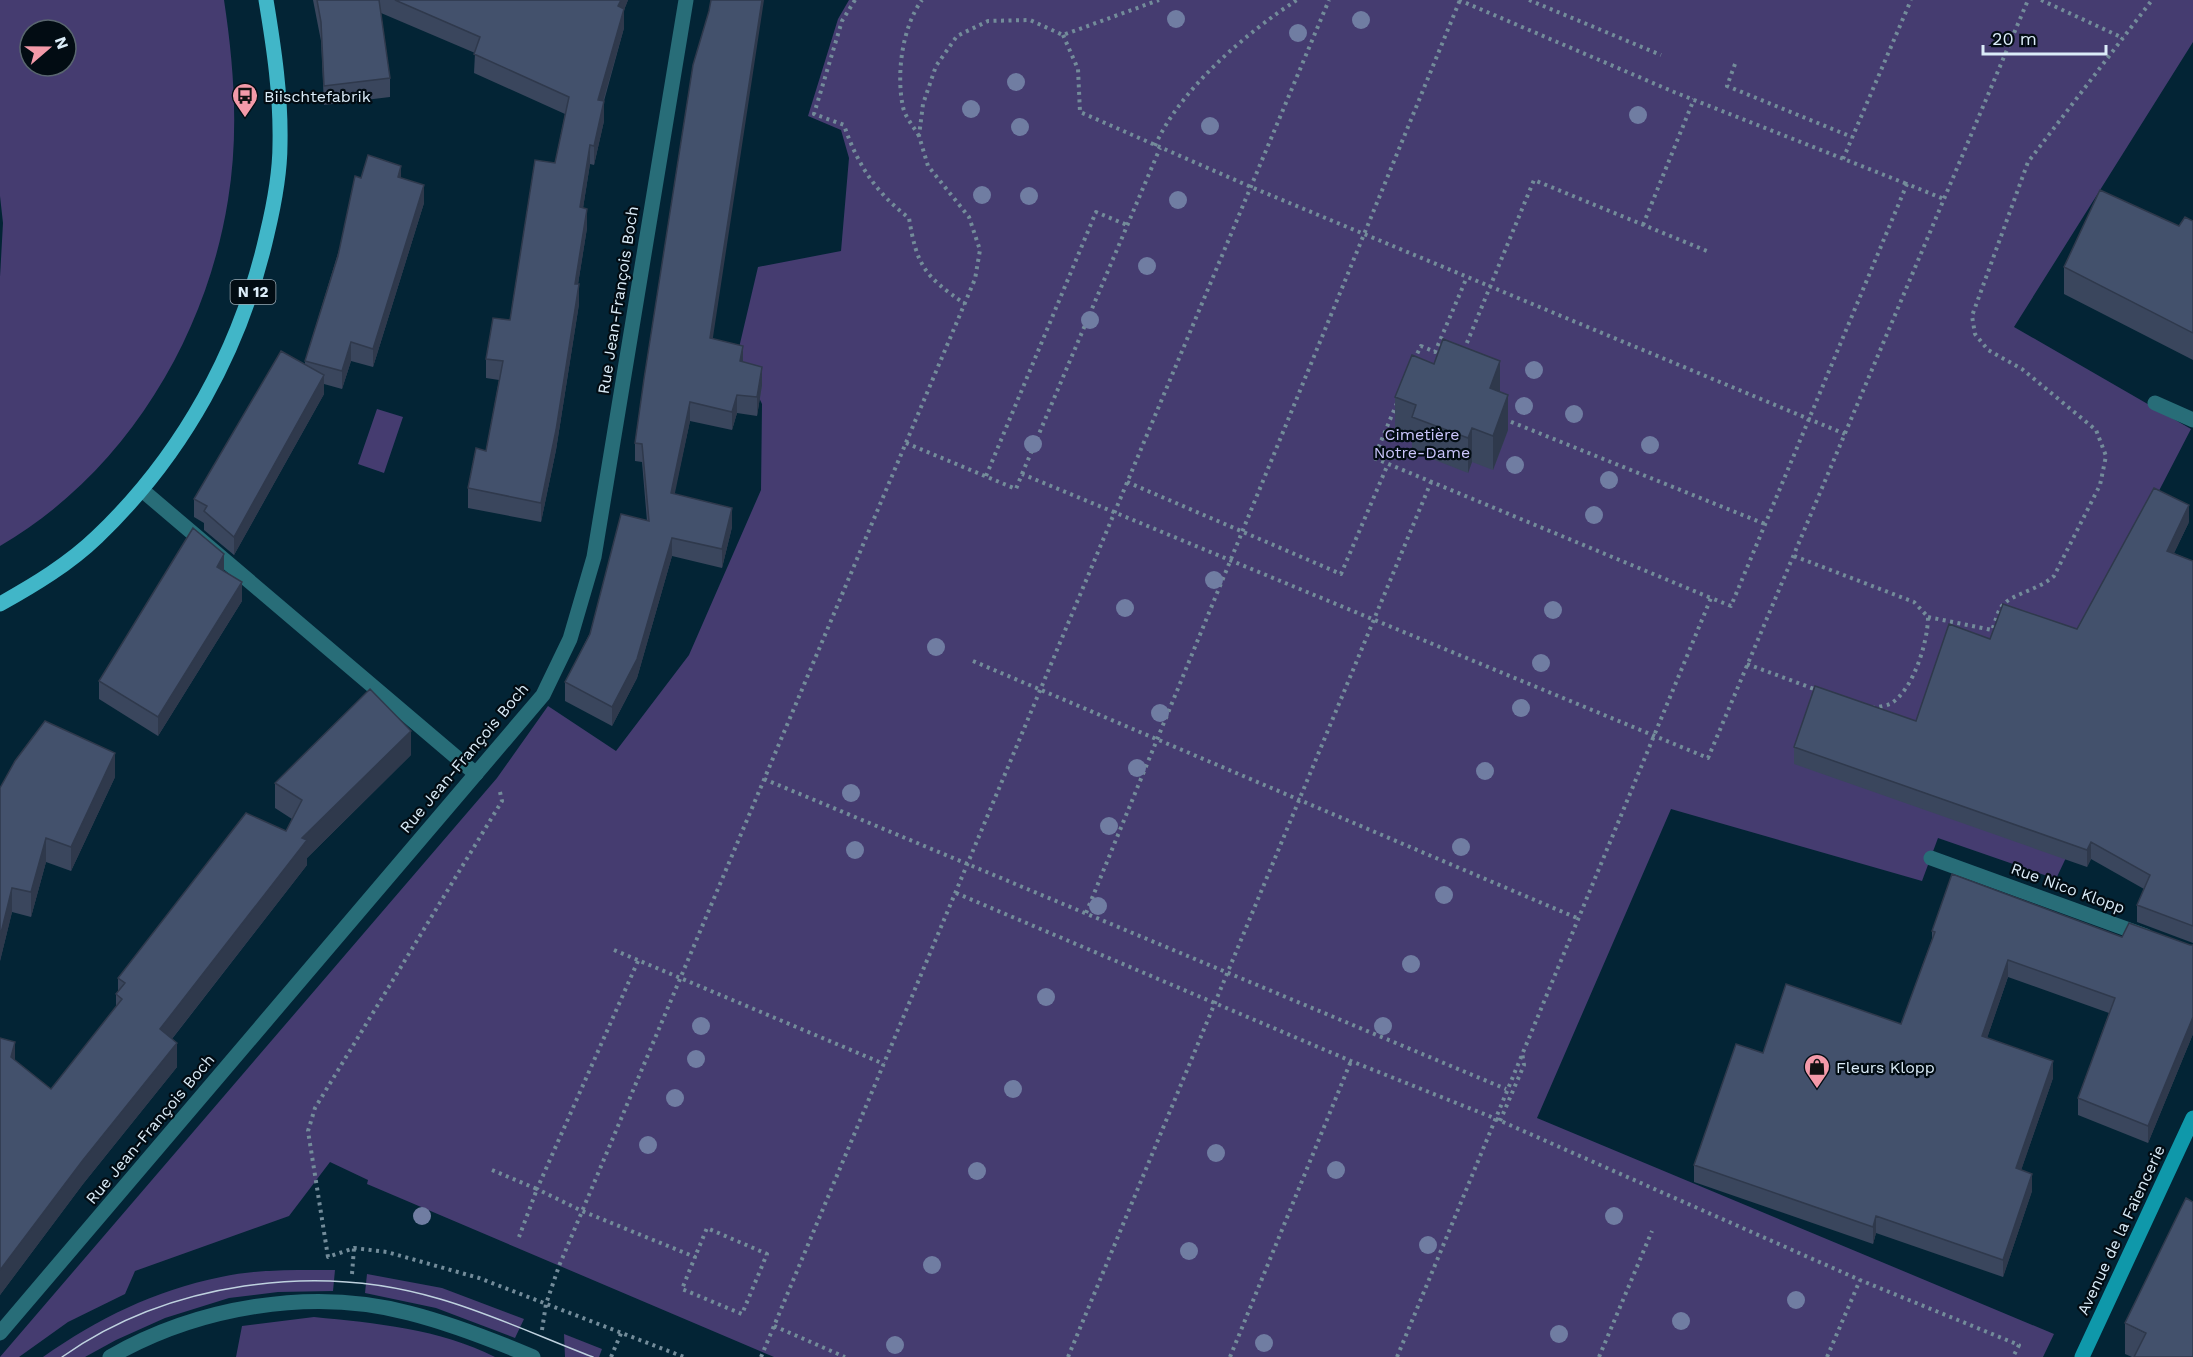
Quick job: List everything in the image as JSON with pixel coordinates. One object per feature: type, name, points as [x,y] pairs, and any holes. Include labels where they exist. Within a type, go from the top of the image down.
[{"type":"main road","name":"N 12","points":[[0,604],[39,582],[96,539],[142,490],[190,424],[229,354],[256,284],[274,206],[280,146],[277,66],[266,0]]},
{"type":"main road","name":"Avenue de la Faïencerie","points":[[2082,1357],[2193,1118]]},
{"type":"street","name":"Rue Jean-François Boch","points":[[0,1334],[543,695],[570,639],[594,557],[686,0]]},
{"type":"street","points":[[2155,403],[2193,420]]},
{"type":"street","points":[[142,490],[476,774]]},
{"type":"street","name":"Rue Nico Klopp","points":[[1931,858],[2160,941]]},
{"type":"street","points":[[110,1357],[169,1329],[197,1319],[278,1304],[324,1302],[407,1312],[465,1329],[533,1357]]},
{"type":"path","points":[[855,0],[842,21],[814,114],[844,125],[854,154],[869,180],[889,203],[909,218],[914,247],[924,270],[935,284],[966,304]]},
{"type":"path","points":[[546,1304],[582,1211],[975,279],[980,250],[969,217],[928,166],[919,136],[903,109],[901,75],[904,43],[915,9],[922,0]]},
{"type":"path","points":[[1063,35],[1159,0]]},
{"type":"path","points":[[906,443],[1016,489],[1127,225],[1158,147],[1162,129],[1188,96],[1232,50],[1297,0]]},
{"type":"path","points":[[761,1357],[1329,0]]},
{"type":"path","points":[[1086,913],[1459,0],[1694,99],[1944,199]]},
{"type":"path","points":[[1528,0],[1661,55]]},
{"type":"path","points":[[1843,159],[1911,0]]},
{"type":"path","points":[[1022,474],[1708,758],[2028,0]]},
{"type":"path","points":[[2041,0],[2123,38]]},
{"type":"path","points":[[1794,556],[1914,602],[1928,617],[1992,630],[2001,608],[2009,600],[2043,586],[2054,576],[2100,485],[2106,456],[2096,430],[2022,369],[1988,350],[1975,334],[1971,316],[2028,162],[2152,0]]},
{"type":"path","points":[[919,136],[923,104],[936,66],[957,36],[988,21],[1030,20],[1063,35],[1078,69],[1080,112],[1251,187],[1845,434]]},
{"type":"path","points":[[1735,64],[1726,86],[1852,137]]},
{"type":"path","points":[[1643,225],[1694,99]]},
{"type":"path","points":[[1464,351],[1534,180],[1707,251]]},
{"type":"path","points":[[1399,397],[1374,458],[1731,606],[1907,184]]},
{"type":"path","points":[[986,476],[1096,212],[1127,225]]},
{"type":"path","points":[[1412,366],[1421,346],[1435,352],[1467,277]]},
{"type":"path","points":[[1497,416],[1765,524]]},
{"type":"path","points":[[1127,482],[1341,574],[1388,464]]},
{"type":"path","points":[[1068,1357],[1431,482]]},
{"type":"path","points":[[1397,1357],[1522,1050],[1711,598]]},
{"type":"path","points":[[1867,709],[1889,704],[1906,690],[1928,637],[1928,617]]},
{"type":"path","points":[[973,661],[1577,918]]},
{"type":"path","points":[[1748,664],[1824,693]]},
{"type":"path","points":[[487,761],[497,778],[502,801],[315,1108],[308,1131],[328,1257],[354,1248],[387,1252],[479,1278],[622,1331],[684,1357]]},
{"type":"path","points":[[764,779],[1506,1089]]},
{"type":"path","points":[[956,892],[1215,1004],[1494,1118],[1860,1280],[2019,1345],[2013,1357]]},
{"type":"path","points":[[614,950],[884,1064]]},
{"type":"path","points":[[519,1237],[537,1189],[638,961]]},
{"type":"path","points":[[1500,1121],[1524,1065],[1522,1050]]},
{"type":"path","points":[[1230,1357],[1351,1061]]},
{"type":"path","points":[[492,1170],[582,1211],[695,1257]]},
{"type":"path","points":[[708,1228],[767,1254],[742,1314],[682,1289],[695,1257],[708,1228]]},
{"type":"path","points":[[1599,1357],[1652,1232]]},
{"type":"path","points":[[1827,1357],[1860,1280]]},
{"type":"path","points":[[774,1326],[845,1357]]},
{"type":"path","points":[[611,1357],[622,1331]]},
{"type":"green space","points":[[0,0],[224,0],[233,75],[233,150],[228,200],[217,252],[201,303],[179,352],[152,398],[121,442],[85,481],[44,516],[0,546],[0,277],[3,223],[0,196]]},
{"type":"green space","name":"Cimetière Notre-Dame","points":[[849,0],[2193,0],[2193,42],[2014,327],[2191,429],[2105,595],[2152,675],[2056,879],[1938,838],[1922,881],[1671,809],[1537,1118],[2054,1334],[2043,1357],[774,1357],[367,1184],[368,1180],[330,1162],[289,1216],[135,1271],[125,1294],[68,1322],[19,1357],[0,1357],[497,778],[548,706],[616,751],[689,655],[761,490],[762,404],[738,352],[758,267],[841,251],[849,158],[841,130],[808,116],[838,19]]},
{"type":"green space","points":[[377,409],[403,417],[384,473],[358,464]]},
{"type":"green space","points":[[335,1270],[333,1291],[278,1292],[229,1298],[165,1318],[85,1357],[43,1357],[106,1318],[172,1290],[221,1277],[249,1273]]},
{"type":"green space","points":[[367,1274],[442,1288],[524,1319],[515,1338],[436,1308],[365,1293]]},
{"type":"green space","points":[[314,1317],[384,1325],[430,1334],[474,1347],[495,1357],[236,1357],[242,1326]]},
{"type":"green space","points":[[564,1334],[602,1349],[599,1357],[565,1357]]},
{"type":"building","points":[[317,0],[379,0],[390,78],[324,86],[321,22]]},
{"type":"building","points":[[395,0],[621,0],[618,6],[624,9],[598,100],[604,101],[594,146],[590,145],[580,207],[587,209],[575,284],[579,284],[556,430],[541,503],[468,488],[476,448],[486,451],[503,361],[486,359],[493,318],[510,320],[535,160],[555,163],[569,97],[474,54],[480,37]]},
{"type":"building","points":[[711,0],[762,0],[710,338],[743,346],[740,361],[762,367],[757,397],[737,395],[732,412],[690,402],[671,493],[732,508],[722,549],[672,538],[637,659],[612,707],[565,682],[590,634],[621,514],[649,521],[642,444],[635,443],[693,65]]},
{"type":"building","points":[[368,155],[401,166],[398,177],[424,185],[373,349],[351,342],[342,371],[305,361],[338,256],[355,176],[361,178]]},
{"type":"building","points":[[2100,190],[2179,226],[2185,217],[2193,221],[2193,333],[2064,267]]},
{"type":"building","points":[[1443,339],[1500,361],[1490,388],[1508,395],[1493,436],[1472,428],[1468,438],[1412,417],[1416,405],[1395,397],[1412,355],[1434,364]]},
{"type":"building","points":[[281,351],[324,375],[234,537],[204,511],[207,506],[194,499]]},
{"type":"building","points":[[2154,488],[2189,505],[2167,551],[2193,561],[2193,926],[2137,905],[2150,875],[2091,842],[2087,850],[1794,747],[1815,686],[1916,721],[1949,624],[1990,639],[2003,604],[2077,629]]},
{"type":"building","points":[[193,528],[224,554],[217,567],[242,582],[158,717],[99,681]]},
{"type":"building","points":[[370,689],[411,731],[302,838],[307,840],[160,1029],[177,1043],[83,1160],[0,1270],[0,1038],[15,1042],[11,1057],[51,1089],[122,999],[116,994],[125,983],[118,978],[246,813],[286,831],[302,800],[275,783]]},
{"type":"building","points":[[45,721],[115,753],[71,847],[46,838],[31,892],[12,888],[0,937],[0,788],[15,761]]},
{"type":"building","points":[[1952,874],[2122,937],[2129,923],[2193,945],[2193,1017],[2148,1126],[2078,1098],[2115,998],[2008,960],[1982,1036],[2053,1061],[2016,1168],[2032,1174],[2003,1260],[1876,1216],[1873,1227],[1694,1165],[1736,1044],[1763,1053],[1786,984],[1901,1024],[1935,932],[1932,931]]},
{"type":"building","points":[[2186,1198],[2193,1202],[2193,1357],[2134,1357],[2146,1333],[2125,1323]]},
{"type":"tram line","points":[[62,1357],[104,1331],[148,1311],[195,1296],[244,1286],[294,1281],[344,1282],[393,1288],[440,1299],[498,1319],[593,1357]]},
{"type":"place","name":"Biischtefabrik","points":[[245,119]]},
{"type":"place","name":"Fleurs Klopp","points":[[1817,1090]]}]
